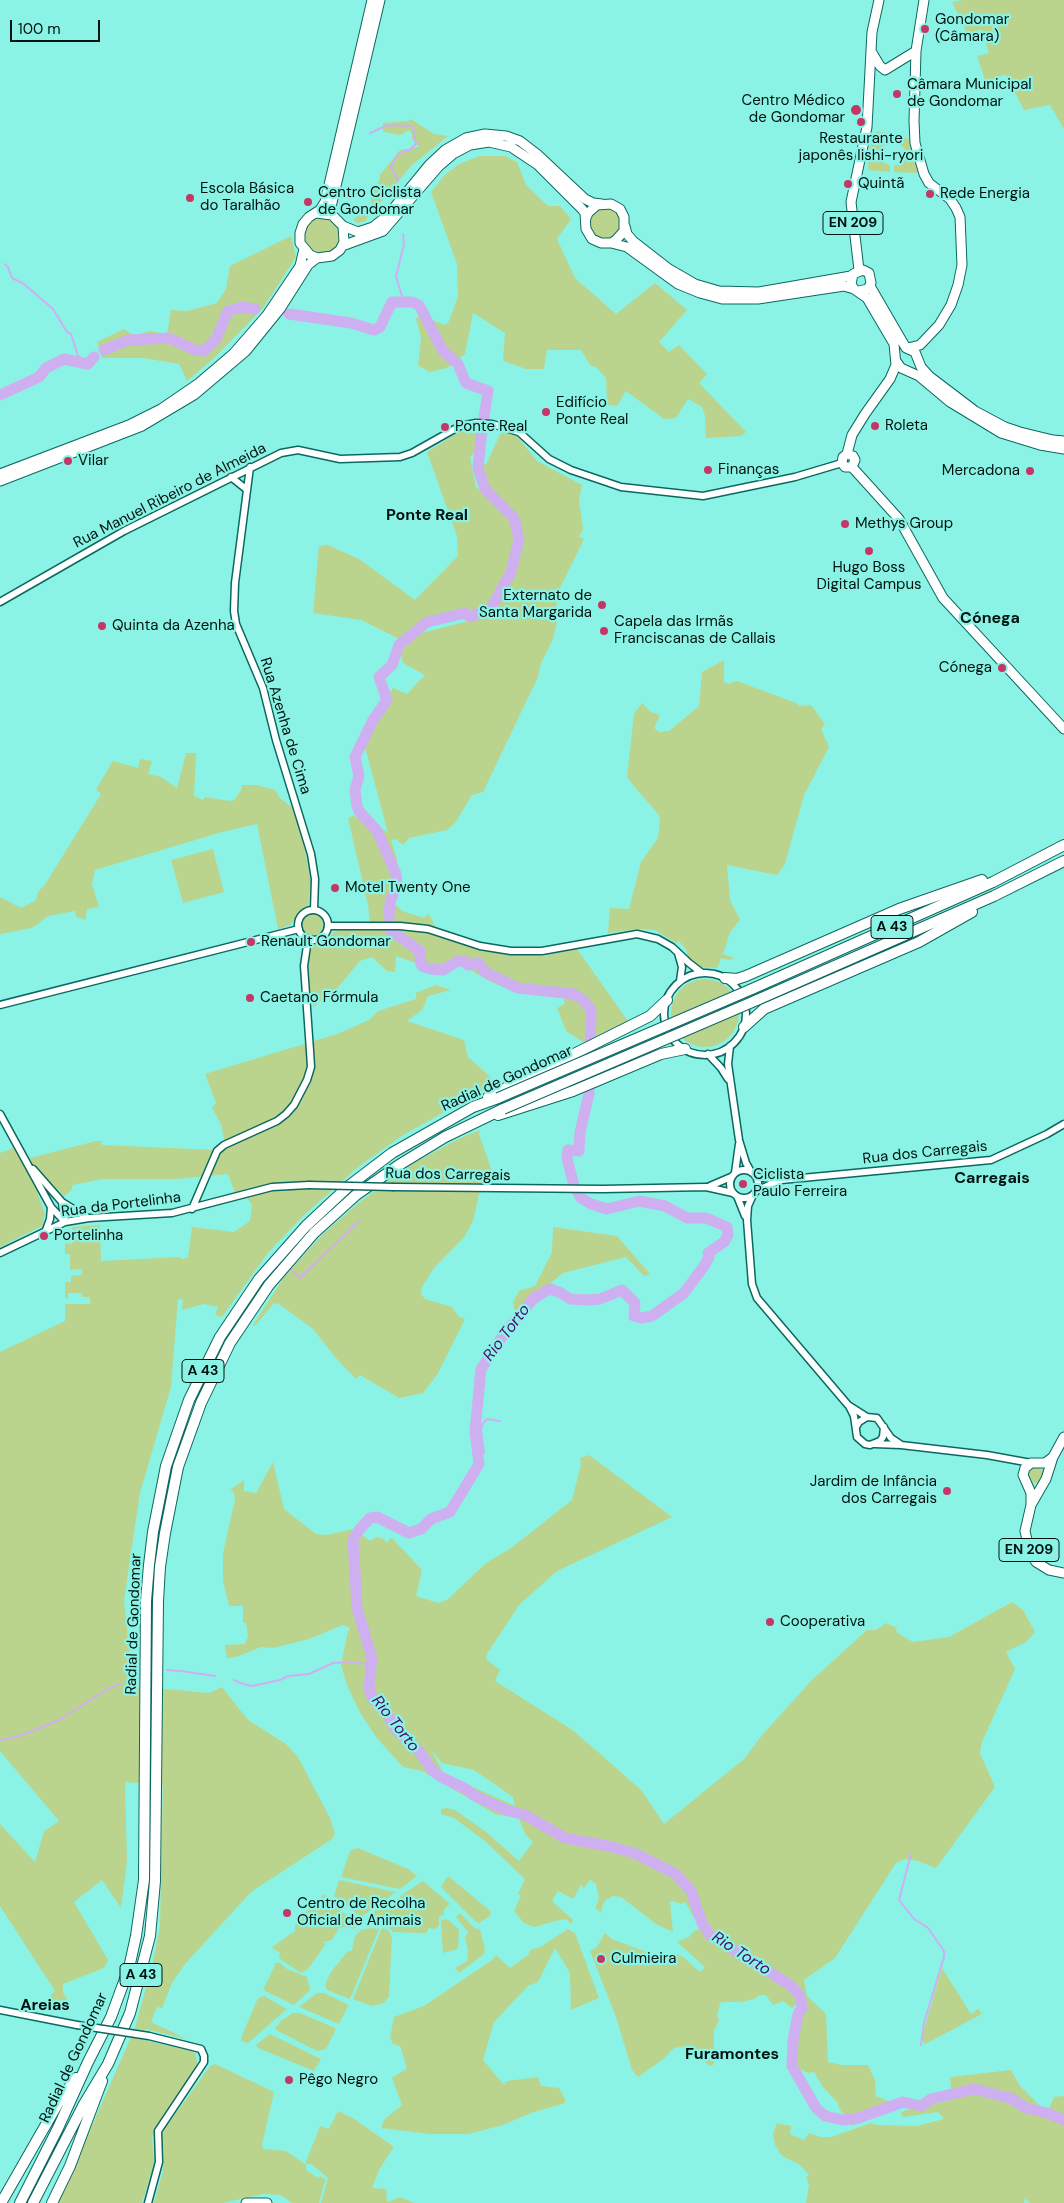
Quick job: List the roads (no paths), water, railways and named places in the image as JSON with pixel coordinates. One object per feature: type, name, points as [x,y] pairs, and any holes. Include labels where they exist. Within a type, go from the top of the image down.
[{"type":"highway","name":"Radial de Gondomar","points":[[20,2203],[111,2017],[130,1968],[144,1880],[146,1601],[153,1532],[166,1466],[189,1400],[220,1337],[259,1280],[306,1226],[350,1185],[392,1153],[473,1107],[497,1095],[752,989],[993,882],[1064,845]]},
{"type":"highway","name":"Radial de Gondomar","points":[[33,2203],[84,2104],[108,2064],[130,2013],[150,1936],[156,1881],[158,1601],[164,1533],[178,1467],[201,1403],[236,1335],[270,1285],[314,1233],[356,1195],[399,1165],[445,1137],[994,896],[1064,861]]},
{"type":"highway","name":"A 43","points":[[725,978],[737,979],[746,976],[899,909],[1031,862]]},
{"type":"highway","name":"A 43","points":[[744,1027],[764,1009],[919,942],[978,909],[994,896]]},
{"type":"highway","name":"A 43","points":[[497,1095],[650,1016],[667,1000]]},
{"type":"highway","name":"A 43","points":[[504,1111],[573,1091],[661,1054],[685,1049]]},
{"type":"highway","points":[[1,2203],[60,2100],[88,2062]]},
{"type":"highway","points":[[52,2203],[77,2149],[108,2064]]},
{"type":"main road","points":[[317,258],[310,255],[304,249],[300,242],[300,233],[303,224],[320,210],[325,202],[372,0]]},
{"type":"main road","points":[[332,215],[331,207],[380,0]]},
{"type":"main road","name":"EN 209","points":[[859,270],[851,202],[868,122],[870,51],[874,18],[879,0]]},
{"type":"main road","points":[[924,0],[916,51],[915,142],[924,174],[929,183],[950,199],[960,218],[962,265],[952,304],[940,325],[922,343],[907,348],[896,358],[890,379],[858,423],[850,440],[848,454],[843,457],[842,463],[845,467],[852,467],[899,519],[943,598],[1064,729]]},
{"type":"main road","points":[[870,51],[885,70],[916,51]]},
{"type":"main road","points":[[316,213],[332,215],[344,226],[358,232],[369,230],[381,222],[444,150],[466,138],[485,134],[506,136],[520,142],[538,154],[589,202],[612,204],[620,209],[624,217],[627,234],[633,242],[669,269],[694,284],[719,291],[759,292],[851,276],[859,270],[869,273],[872,280],[870,286],[865,290],[856,290]]},
{"type":"main road","points":[[0,481],[135,429],[194,395],[246,351],[280,309],[308,265],[317,258],[332,256],[342,246],[383,231],[439,166],[453,154],[470,146],[489,142],[511,147],[530,159],[578,203],[585,213],[586,229],[592,239],[601,243],[627,246],[678,284],[700,293],[722,299],[758,299],[844,286],[856,290],[868,298],[894,344],[896,358],[901,368],[919,376],[937,392],[965,412],[1001,433],[1040,445],[1064,449]]},
{"type":"main road","points":[[586,218],[592,208],[602,204]]},
{"type":"main road","points":[[342,246],[345,233],[344,226]]},
{"type":"main road","points":[[611,243],[620,236],[625,226]]},
{"type":"main road","points":[[0,474],[129,425],[161,409],[199,383],[233,354],[268,315],[301,265],[304,249]]},
{"type":"main road","points":[[851,276],[851,284],[856,290]]},
{"type":"main road","points":[[870,286],[907,348],[915,352],[924,371],[938,384],[988,418],[1020,432],[1064,441]]},
{"type":"main road","points":[[890,379],[906,370],[914,368],[922,343]]},
{"type":"main road","points":[[848,454],[854,456],[856,460],[852,467]]},
{"type":"main road","points":[[1053,1457],[1046,1463],[1035,1463],[1025,1468],[1025,1479],[1033,1486],[1046,1479],[1053,1457],[1064,1437]]},
{"type":"main road","points":[[1035,1463],[1045,1468],[1046,1479]]},
{"type":"main road","name":"EN 209","points":[[1025,1479],[1031,1493],[1031,1505],[1025,1531],[1030,1553],[1042,1567],[1064,1573]]},
{"type":"main road","name":"EN 209","points":[[1031,1505],[1046,1479]]},
{"type":"main road","points":[[246,2203],[267,2203]]},
{"type":"street","name":"Rua Manuel Ribeiro de Almeida","points":[[0,602],[124,531],[250,467],[281,453],[298,450],[340,459],[400,458],[460,426],[476,423],[509,428],[519,432],[557,465],[622,487],[703,496],[795,478],[842,463]]},
{"type":"street","name":"Rua Azenha de Cima","points":[[250,467],[235,583],[234,612],[236,624],[263,688],[272,729],[311,854],[315,879],[314,910]]},
{"type":"street","points":[[231,477],[246,490]]},
{"type":"street","points":[[299,929],[301,916],[314,910],[322,913],[328,921],[328,926],[321,938],[308,939]]},
{"type":"street","points":[[328,926],[400,926],[428,929],[480,946],[519,951],[542,951],[637,934],[658,939],[678,952],[689,964],[702,973]]},
{"type":"street","points":[[299,929],[308,939]]},
{"type":"street","points":[[0,1006],[299,929]]},
{"type":"street","points":[[192,1209],[217,1151],[224,1145],[277,1121],[286,1114],[294,1105],[307,1080],[311,1067],[304,966],[308,939]]},
{"type":"street","points":[[678,952],[682,967],[680,982]]},
{"type":"street","points":[[710,973],[725,978],[737,988],[744,1003],[746,1010],[744,1027],[730,1046],[723,1050],[708,1054],[685,1049],[673,1039],[666,1024],[667,1000],[680,982],[687,977],[710,973]]},
{"type":"street","points":[[730,1046],[728,1064],[739,1140],[746,1163],[758,1186],[748,1206],[747,1220],[752,1284],[756,1298],[848,1405],[867,1416],[877,1418],[891,1438],[901,1445]]},
{"type":"street","points":[[708,1054],[721,1068],[730,1083]]},
{"type":"street","points":[[0,1114],[51,1207],[65,1222]]},
{"type":"street","name":"Rua dos Carregais","points":[[753,1174],[781,1180],[992,1160],[1064,1124]]},
{"type":"street","points":[[739,1140],[730,1182],[747,1220]]},
{"type":"street","points":[[25,1160],[62,1202],[89,1218]]},
{"type":"street","points":[[733,1175],[745,1170],[753,1174]]},
{"type":"street","name":"Rua dos Carregais","points":[[706,1187],[733,1175]]},
{"type":"street","name":"Rua dos Carregais","points":[[754,1193],[781,1180]]},
{"type":"street","name":"Rua dos Carregais","points":[[192,1209],[272,1187],[309,1185],[631,1190],[706,1187],[735,1194]]},
{"type":"street","points":[[735,1194],[748,1198],[754,1193]]},
{"type":"street","points":[[62,1202],[65,1222]]},
{"type":"street","points":[[46,1230],[50,1219],[51,1207]]},
{"type":"street","name":"Rua da Portelinha","points":[[0,1254],[65,1222],[89,1218],[172,1213],[192,1209]]},
{"type":"street","points":[[848,1405],[856,1427],[857,1437],[870,1445],[901,1445],[1035,1463]]},
{"type":"street","points":[[856,1427],[867,1416]]},
{"type":"street","points":[[875,1444],[883,1437],[884,1426]]},
{"type":"street","points":[[1012,1460],[1025,1479]]},
{"type":"street","points":[[0,2010],[77,2025],[149,2036],[201,2049],[204,2062],[158,2131],[157,2142],[160,2162],[148,2203]]},
{"type":"waterway","points":[[370,133],[388,125],[407,125],[413,127],[416,144],[410,150],[401,152],[395,158],[391,167],[398,181]]},
{"type":"waterway","points":[[402,303],[402,296],[396,277],[404,244],[403,234]]},
{"type":"waterway","points":[[5,264],[12,278],[24,284],[53,309],[67,332],[71,334],[78,356],[84,360],[92,361]]},
{"type":"waterway","name":"Rio Torto","points":[[289,314],[351,323],[374,330],[380,327],[392,302],[412,302],[419,305],[443,351],[458,364],[466,383],[488,391],[484,417]]},
{"type":"waterway","name":"Rio Torto","points":[[104,350],[129,340],[169,338],[195,350],[204,351],[216,339],[228,311],[242,307],[255,309]]},
{"type":"waterway","name":"Rio Torto","points":[[0,395],[39,377],[46,368],[64,359],[88,364],[94,357]]},
{"type":"waterway","name":"Rio Torto","points":[[389,917],[390,902],[397,884],[396,874],[377,831],[359,811],[357,806],[355,790],[359,776],[355,757],[373,720],[387,700],[379,677],[392,665],[399,645],[427,622],[465,613],[470,617],[478,613],[489,612],[511,572],[519,539],[514,518],[485,489],[478,468],[482,429]]},
{"type":"waterway","name":"Rio Torto","points":[[390,930],[420,951],[422,966],[443,970],[458,961],[464,961],[468,965],[478,963],[485,972],[518,988],[574,994],[583,1000],[591,1010],[589,1094],[580,1132],[579,1151],[568,1150],[567,1158],[574,1186]]},
{"type":"waterway","name":"Rio Torto","points":[[578,1193],[581,1198],[591,1204],[607,1209],[639,1201],[665,1206],[687,1218],[706,1218],[727,1227],[728,1235],[724,1242],[708,1253],[709,1257],[704,1266],[684,1293],[652,1316],[641,1318],[634,1316],[635,1303],[622,1290],[600,1299],[586,1300],[570,1299],[550,1289],[534,1298],[506,1331],[481,1369],[475,1431],[479,1464],[450,1512],[431,1519],[421,1529],[409,1533],[377,1517],[370,1518],[353,1540],[357,1608],[372,1658],[369,1688],[373,1699],[387,1713],[395,1729],[419,1751],[432,1770],[441,1777],[466,1789],[475,1796],[506,1810],[525,1815],[565,1838],[634,1853],[676,1874],[691,1891],[702,1923],[710,1935],[790,1985],[800,1996],[802,2008],[798,2014],[793,2041],[792,2066],[816,2108],[825,2116],[843,2120],[858,2118],[903,2102],[921,2106],[931,2099],[974,2089],[1010,2098],[1026,2108],[1047,2113],[1064,2120]]},
{"type":"waterway","points":[[291,1269],[300,1278],[359,1221]]},
{"type":"waterway","points":[[478,1457],[484,1453],[481,1429],[483,1423],[487,1419],[500,1421]]},
{"type":"waterway","points":[[234,1680],[252,1686],[280,1680],[288,1676],[309,1674],[333,1663],[352,1662],[371,1665]]},
{"type":"waterway","points":[[167,1670],[215,1676]]},
{"type":"waterway","points":[[0,1740],[20,1736],[59,1720],[109,1688],[120,1684]]},
{"type":"waterway","points":[[911,1854],[899,1900],[914,1919],[928,1928],[944,1951],[944,1957],[924,2023],[921,2045]]},
{"type":"place","name":"Gondomar (Câmara)","points":[[925,29]]},
{"type":"place","name":"Câmara Municipal de Gondomar","points":[[897,94]]},
{"type":"place","name":"Centro Médico de Gondomar","points":[[856,110]]},
{"type":"place","name":"Restaurante japonês lishi-ryori","points":[[861,122]]},
{"type":"place","name":"Quintã","points":[[848,184]]},
{"type":"place","name":"Rede Energia","points":[[930,194]]},
{"type":"place","name":"Escola Básica do Taralhão","points":[[190,198]]},
{"type":"place","name":"Centro Ciclista de Gondomar","points":[[308,202]]},
{"type":"place","name":"Edifício Ponte Real","points":[[546,412]]},
{"type":"place","name":"Roleta","points":[[875,426]]},
{"type":"place","name":"Ponte Real","points":[[445,427]]},
{"type":"place","name":"Vilar","points":[[68,461]]},
{"type":"place","name":"Finanças","points":[[708,470]]},
{"type":"place","name":"Mercadona","points":[[1030,471]]},
{"type":"place","name":"Methys Group","points":[[845,524]]},
{"type":"place","name":"Hugo Boss Digital Campus","points":[[869,551]]},
{"type":"place","name":"Externato de Santa Margarida","points":[[602,605]]},
{"type":"place","name":"Quinta da Azenha","points":[[102,626]]},
{"type":"place","name":"Capela das Irmãs Franciscanas de Callais","points":[[604,631]]},
{"type":"place","name":"Cónega","points":[[1002,668]]},
{"type":"place","name":"Motel Twenty One","points":[[335,888]]},
{"type":"place","name":"Renault Gondomar","points":[[251,942]]},
{"type":"place","name":"Caetano Fórmula","points":[[250,998]]},
{"type":"place","name":"Ciclista Paulo Ferreira","points":[[743,1184]]},
{"type":"place","name":"Portelinha","points":[[44,1236]]},
{"type":"place","name":"Jardim de Infância dos Carregais","points":[[947,1491]]},
{"type":"place","name":"Cooperativa","points":[[770,1622]]},
{"type":"place","name":"Centro de Recolha Oficial de Animais","points":[[287,1913]]},
{"type":"place","name":"Culmieira","points":[[601,1959]]},
{"type":"place","name":"Pêgo Negro","points":[[289,2080]]},
{"type":"district","name":"Ponte Real","points":[[427,516]]},
{"type":"district","name":"Cónega","points":[[990,619]]},
{"type":"district","name":"Carregais","points":[[992,1179]]},
{"type":"district","name":"Areias","points":[[45,2006]]},
{"type":"district","name":"Furamontes","points":[[732,2055]]}]
